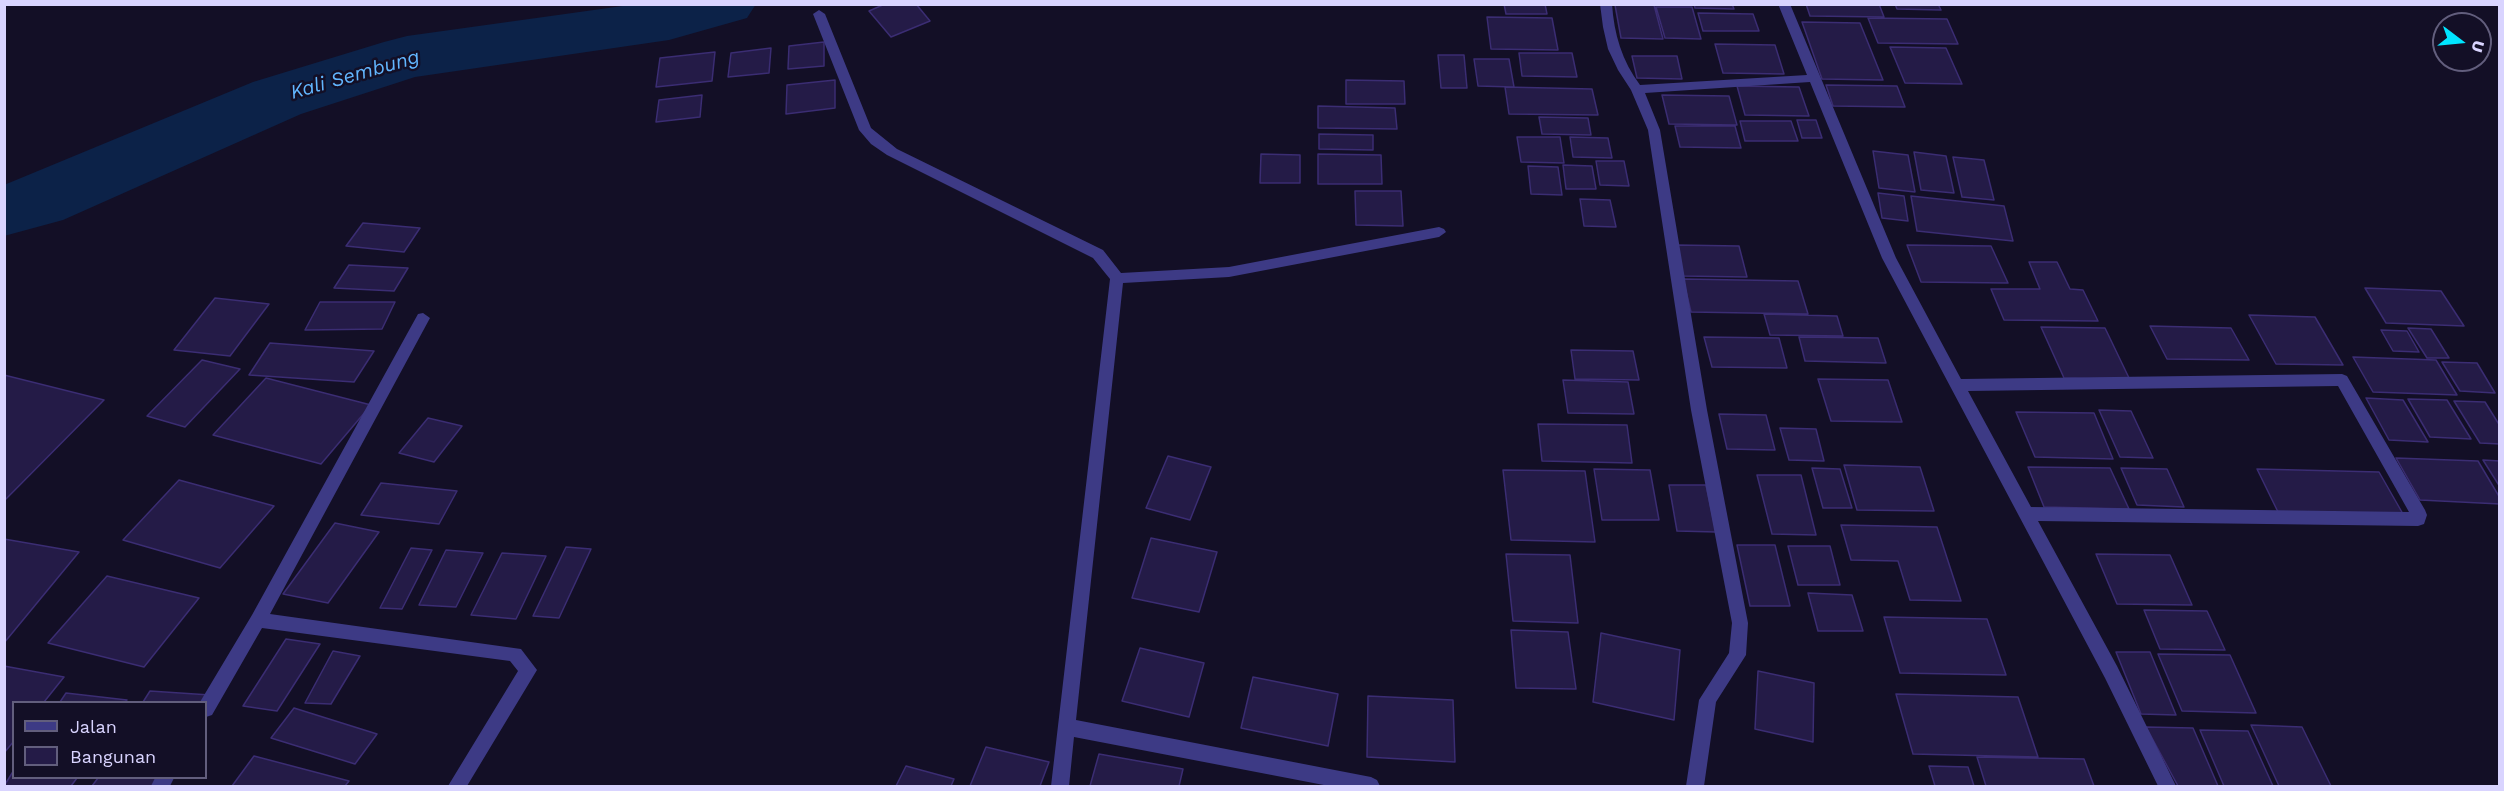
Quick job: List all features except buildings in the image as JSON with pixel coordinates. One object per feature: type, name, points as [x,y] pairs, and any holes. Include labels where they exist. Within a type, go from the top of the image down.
[{"type":"street","points":[[1606,4],[1613,48],[1627,77],[1637,89],[1654,130],[1699,410],[1740,623],[1737,655],[1708,700],[1695,786]]},
{"type":"street","points":[[1785,4],[1889,258],[1955,385],[2111,672],[2167,786]]},
{"type":"street","points":[[819,14],[865,129],[876,141],[892,152],[1098,254],[1117,278],[1060,786]]},
{"type":"street","points":[[1637,89],[1815,78]]},
{"type":"street","points":[[1117,278],[1229,272],[1439,232]]},
{"type":"street","points":[[207,707],[258,620],[423,318]]},
{"type":"street","points":[[1955,385],[2342,380],[2420,515],[2418,519],[2026,514]]},
{"type":"street","points":[[258,620],[515,654],[528,670],[457,786]]},
{"type":"street","points":[[1067,727],[1371,786]]},
{"type":"waterway","name":"Kali Sembung","points":[[4,211],[37,202],[277,98],[407,57],[669,20],[725,4]]}]
